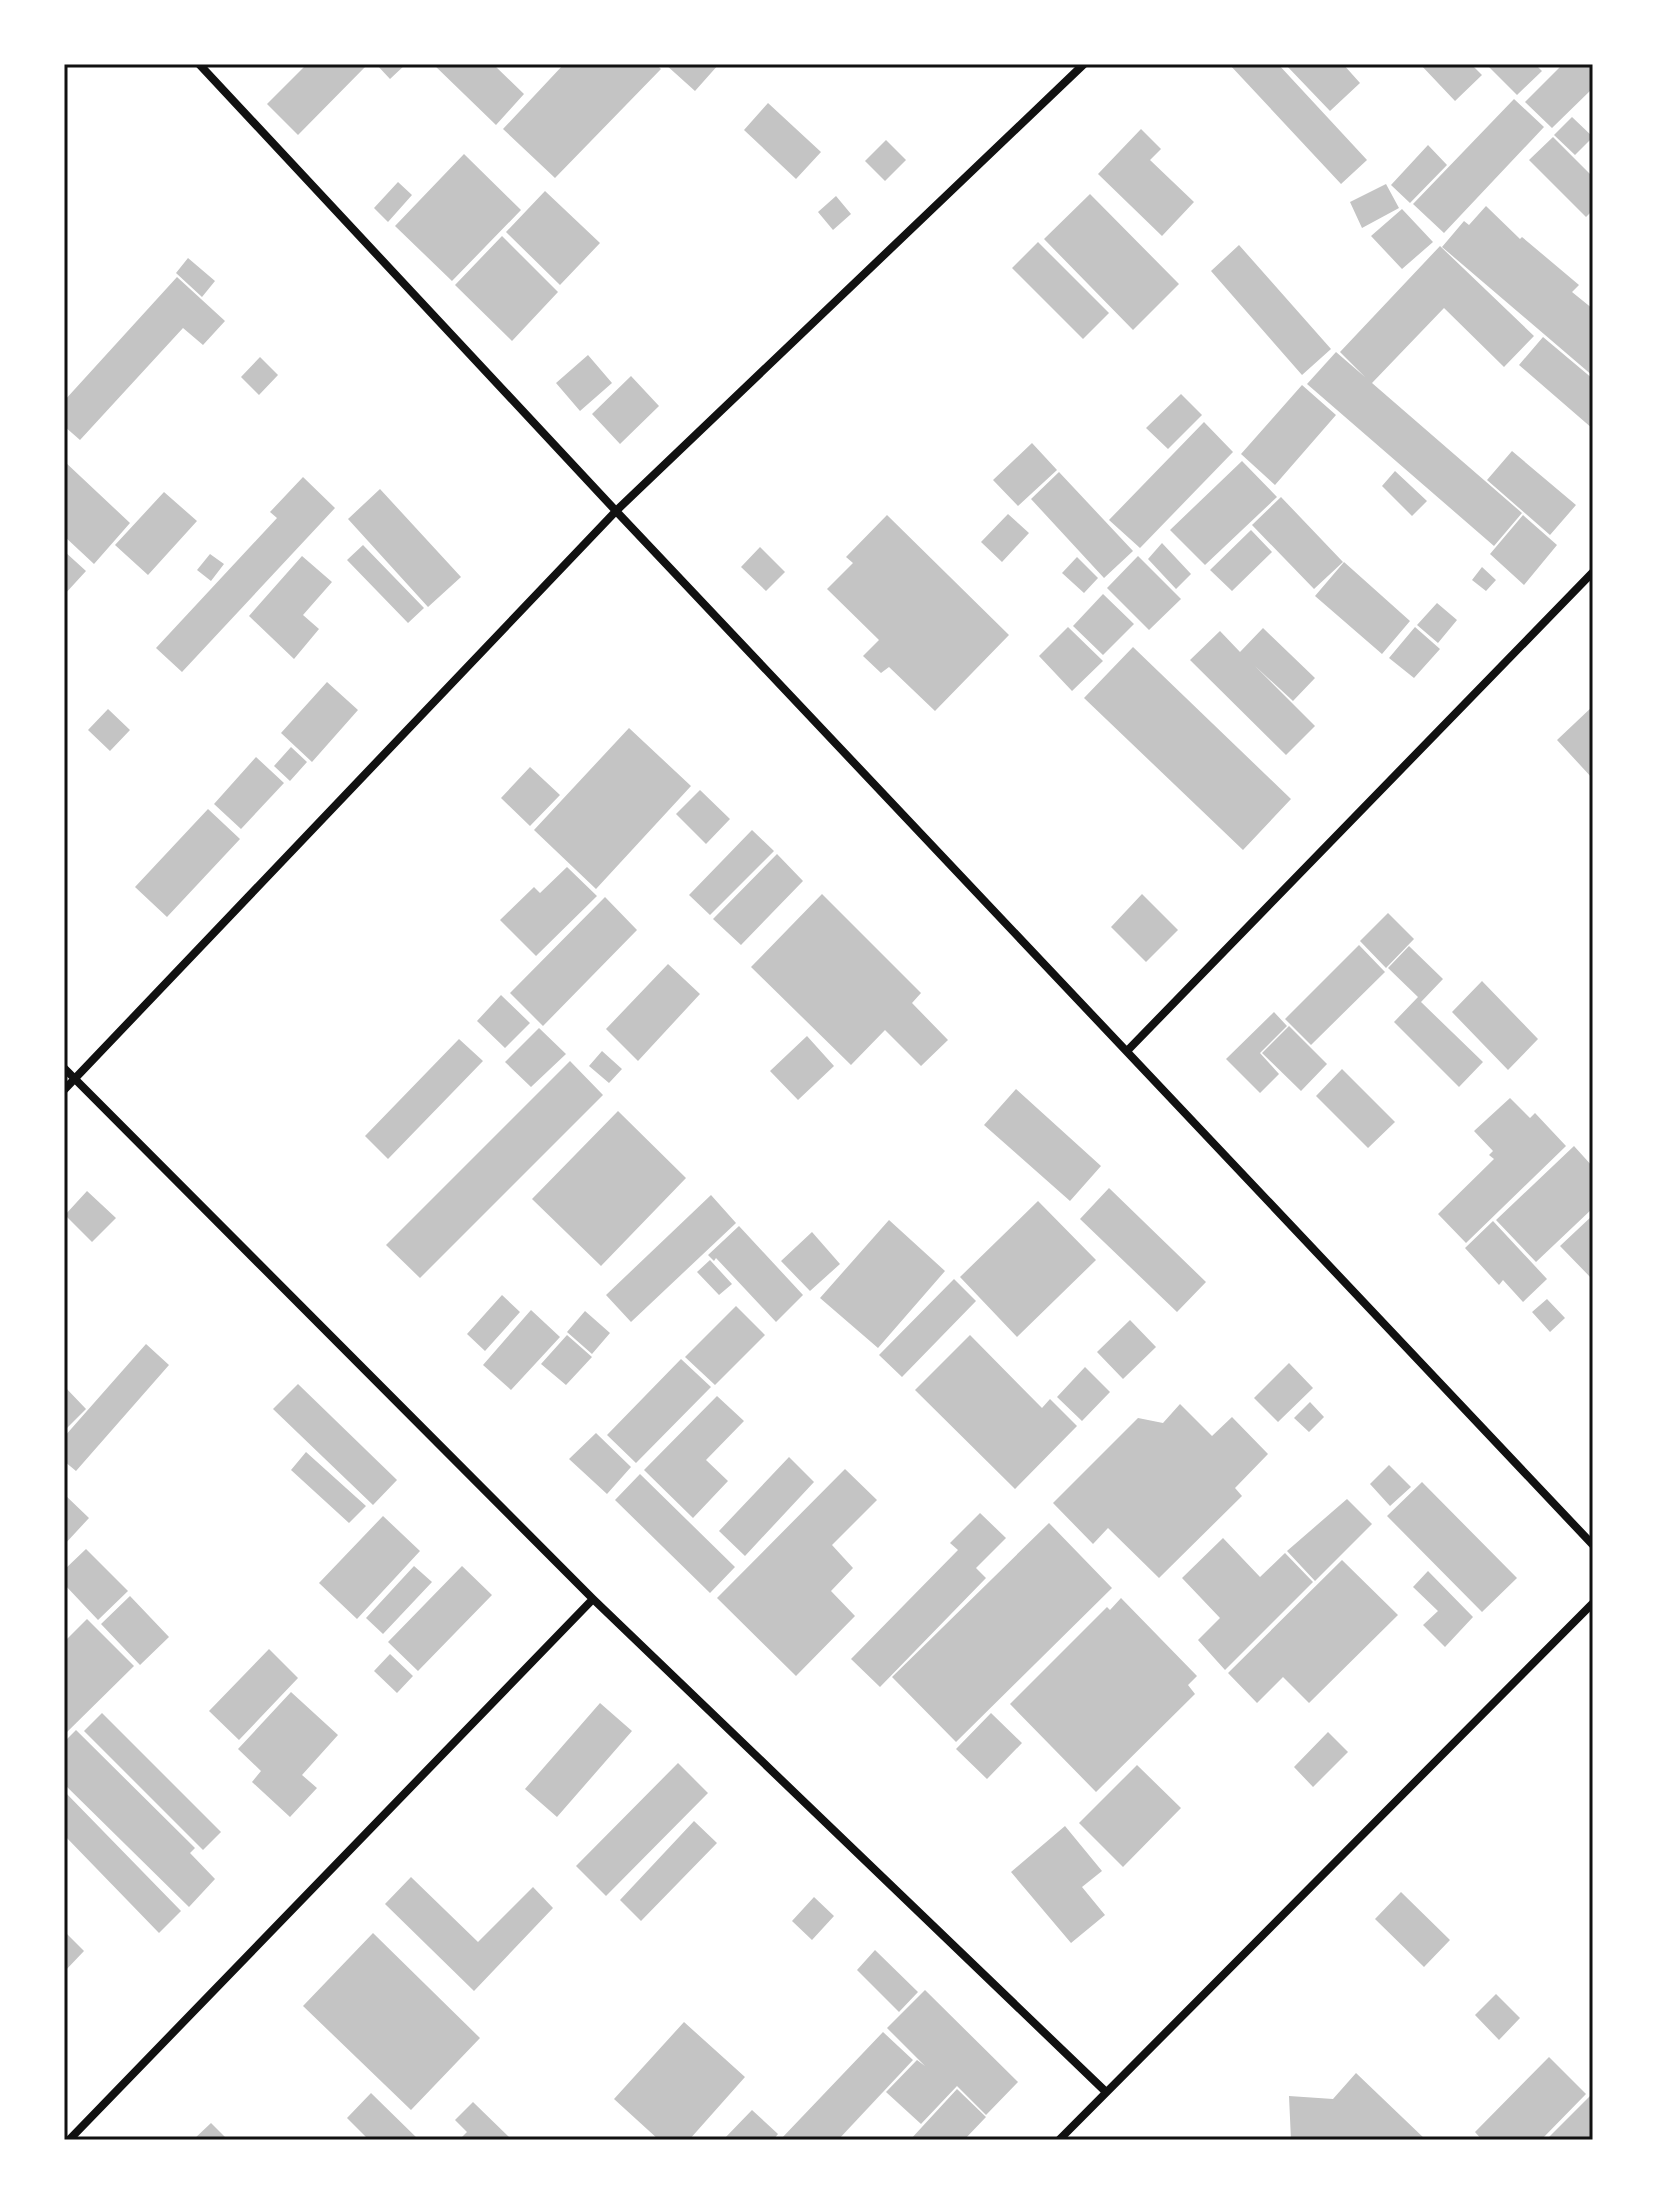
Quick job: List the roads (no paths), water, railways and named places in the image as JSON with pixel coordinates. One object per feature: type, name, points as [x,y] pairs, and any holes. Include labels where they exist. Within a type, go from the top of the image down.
[{"type":"street","points":[[199,64],[616,511],[1593,1545]]},
{"type":"street","points":[[64,1090],[616,511],[1084,64]]},
{"type":"street","points":[[1128,1050],[1593,572]]},
{"type":"street","points":[[64,1068],[593,1599],[1105,2091]]},
{"type":"street","points":[[69,2140],[593,1599]]},
{"type":"street","points":[[1059,2140],[1593,1603]]}]
